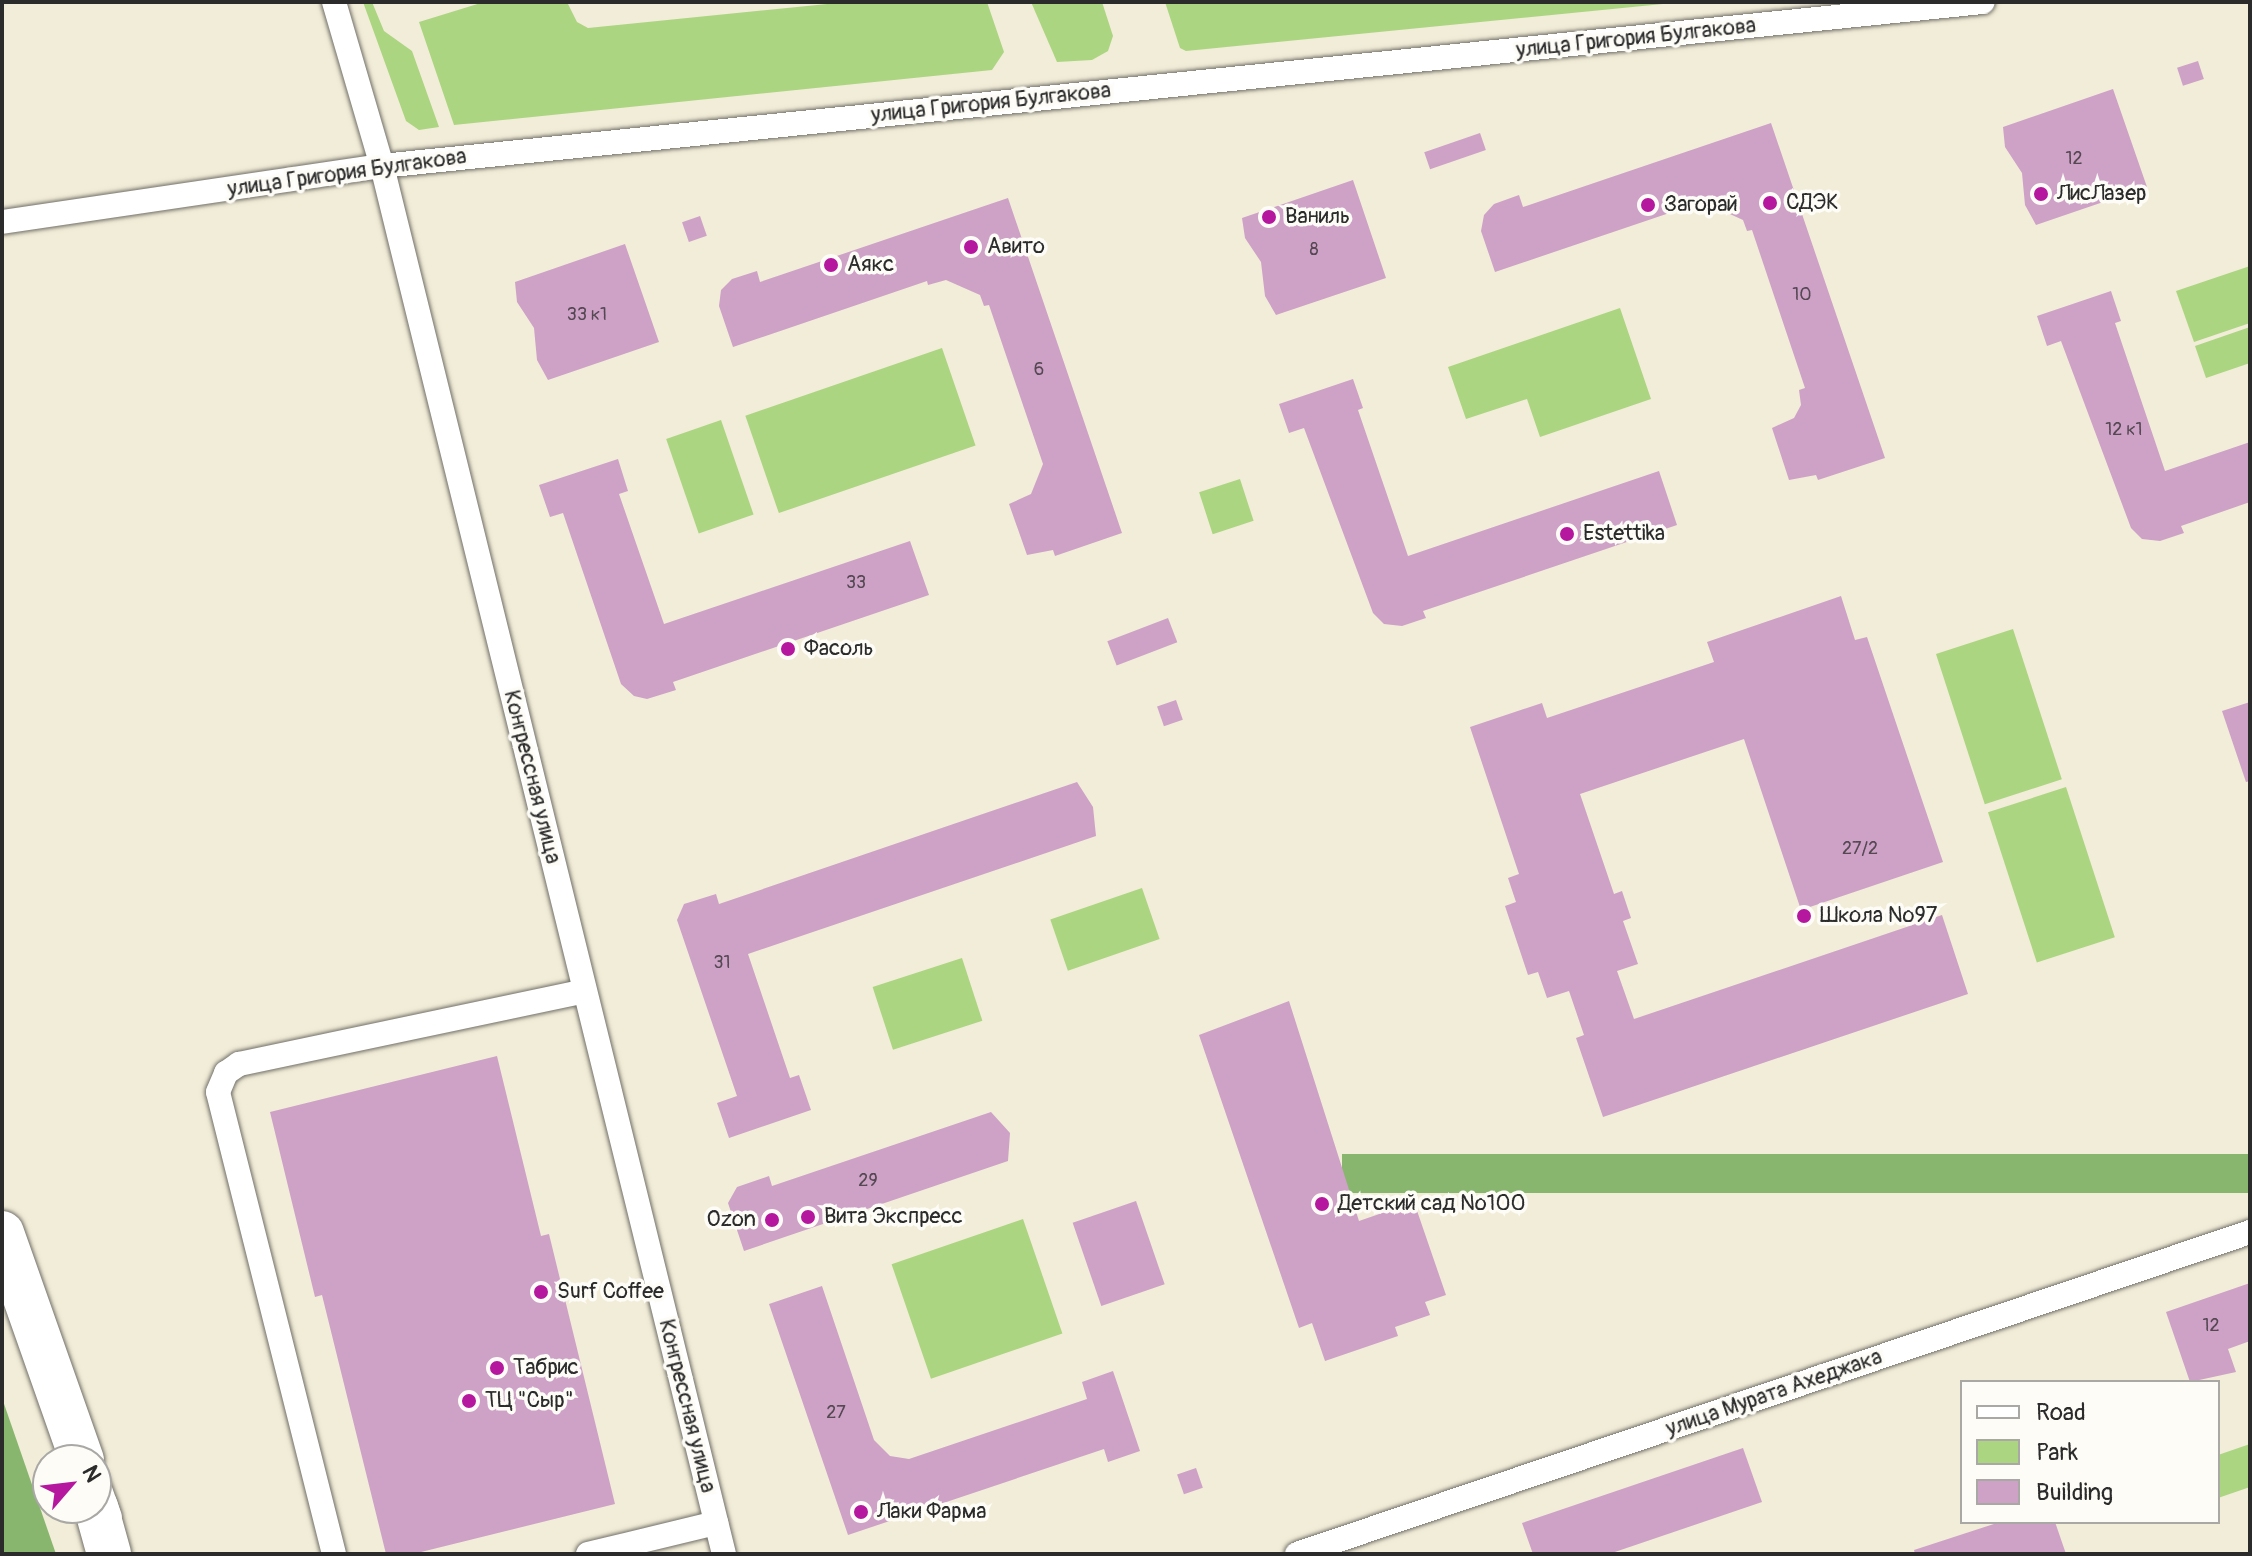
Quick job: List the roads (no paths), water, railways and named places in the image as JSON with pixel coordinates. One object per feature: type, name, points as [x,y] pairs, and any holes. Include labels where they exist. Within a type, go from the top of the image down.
[{"type":"highway","points":[[2,1233],[77,1444]]},
{"type":"highway","points":[[2,1316],[48,1444]]},
{"type":"highway","points":[[76,1524],[86,1554]]},
{"type":"highway","points":[[101,1524],[109,1554]]},
{"type":"street","name":"Конгрессная улица","points":[[334,2],[382,166],[724,1554]]},
{"type":"street","name":"улица Григория Булгакова","points":[[2,222],[382,166],[1983,2]]},
{"type":"street","points":[[334,1554],[218,1092],[226,1073],[239,1064],[584,991]]},
{"type":"street","name":"улица Мурата Ахеджака","points":[[1297,1554],[2250,1232]]},
{"type":"street","points":[[51,1366],[83,1444]]},
{"type":"street","points":[[588,1554],[716,1523]]},
{"type":"street","points":[[112,1524],[122,1554]]},
{"type":"place","name":"ЛисЛазер","points":[[2041,194]]},
{"type":"place","name":"СДЭК","points":[[1770,203]]},
{"type":"place","name":"Загорай","points":[[1648,205]]},
{"type":"place","name":"Ваниль","points":[[1269,217]]},
{"type":"place","name":"Авито","points":[[971,247]]},
{"type":"place","name":"Аякс","points":[[831,265]]},
{"type":"place","name":"Estettika","points":[[1567,534]]},
{"type":"place","name":"Фасоль","points":[[788,649]]},
{"type":"place","name":"Школа №97","points":[[1804,916]]},
{"type":"place","name":"Детский сад №100","points":[[1322,1204]]},
{"type":"place","name":"Вита Экспресс","points":[[808,1217]]},
{"type":"place","name":"Ozon","points":[[772,1220]]},
{"type":"place","name":"Surf Coffee","points":[[541,1292]]},
{"type":"place","name":"Табрис","points":[[497,1368]]},
{"type":"place","name":"ТЦ \"Сыр\"","points":[[469,1401]]},
{"type":"place","name":"Лаки Фарма","points":[[861,1512]]}]
